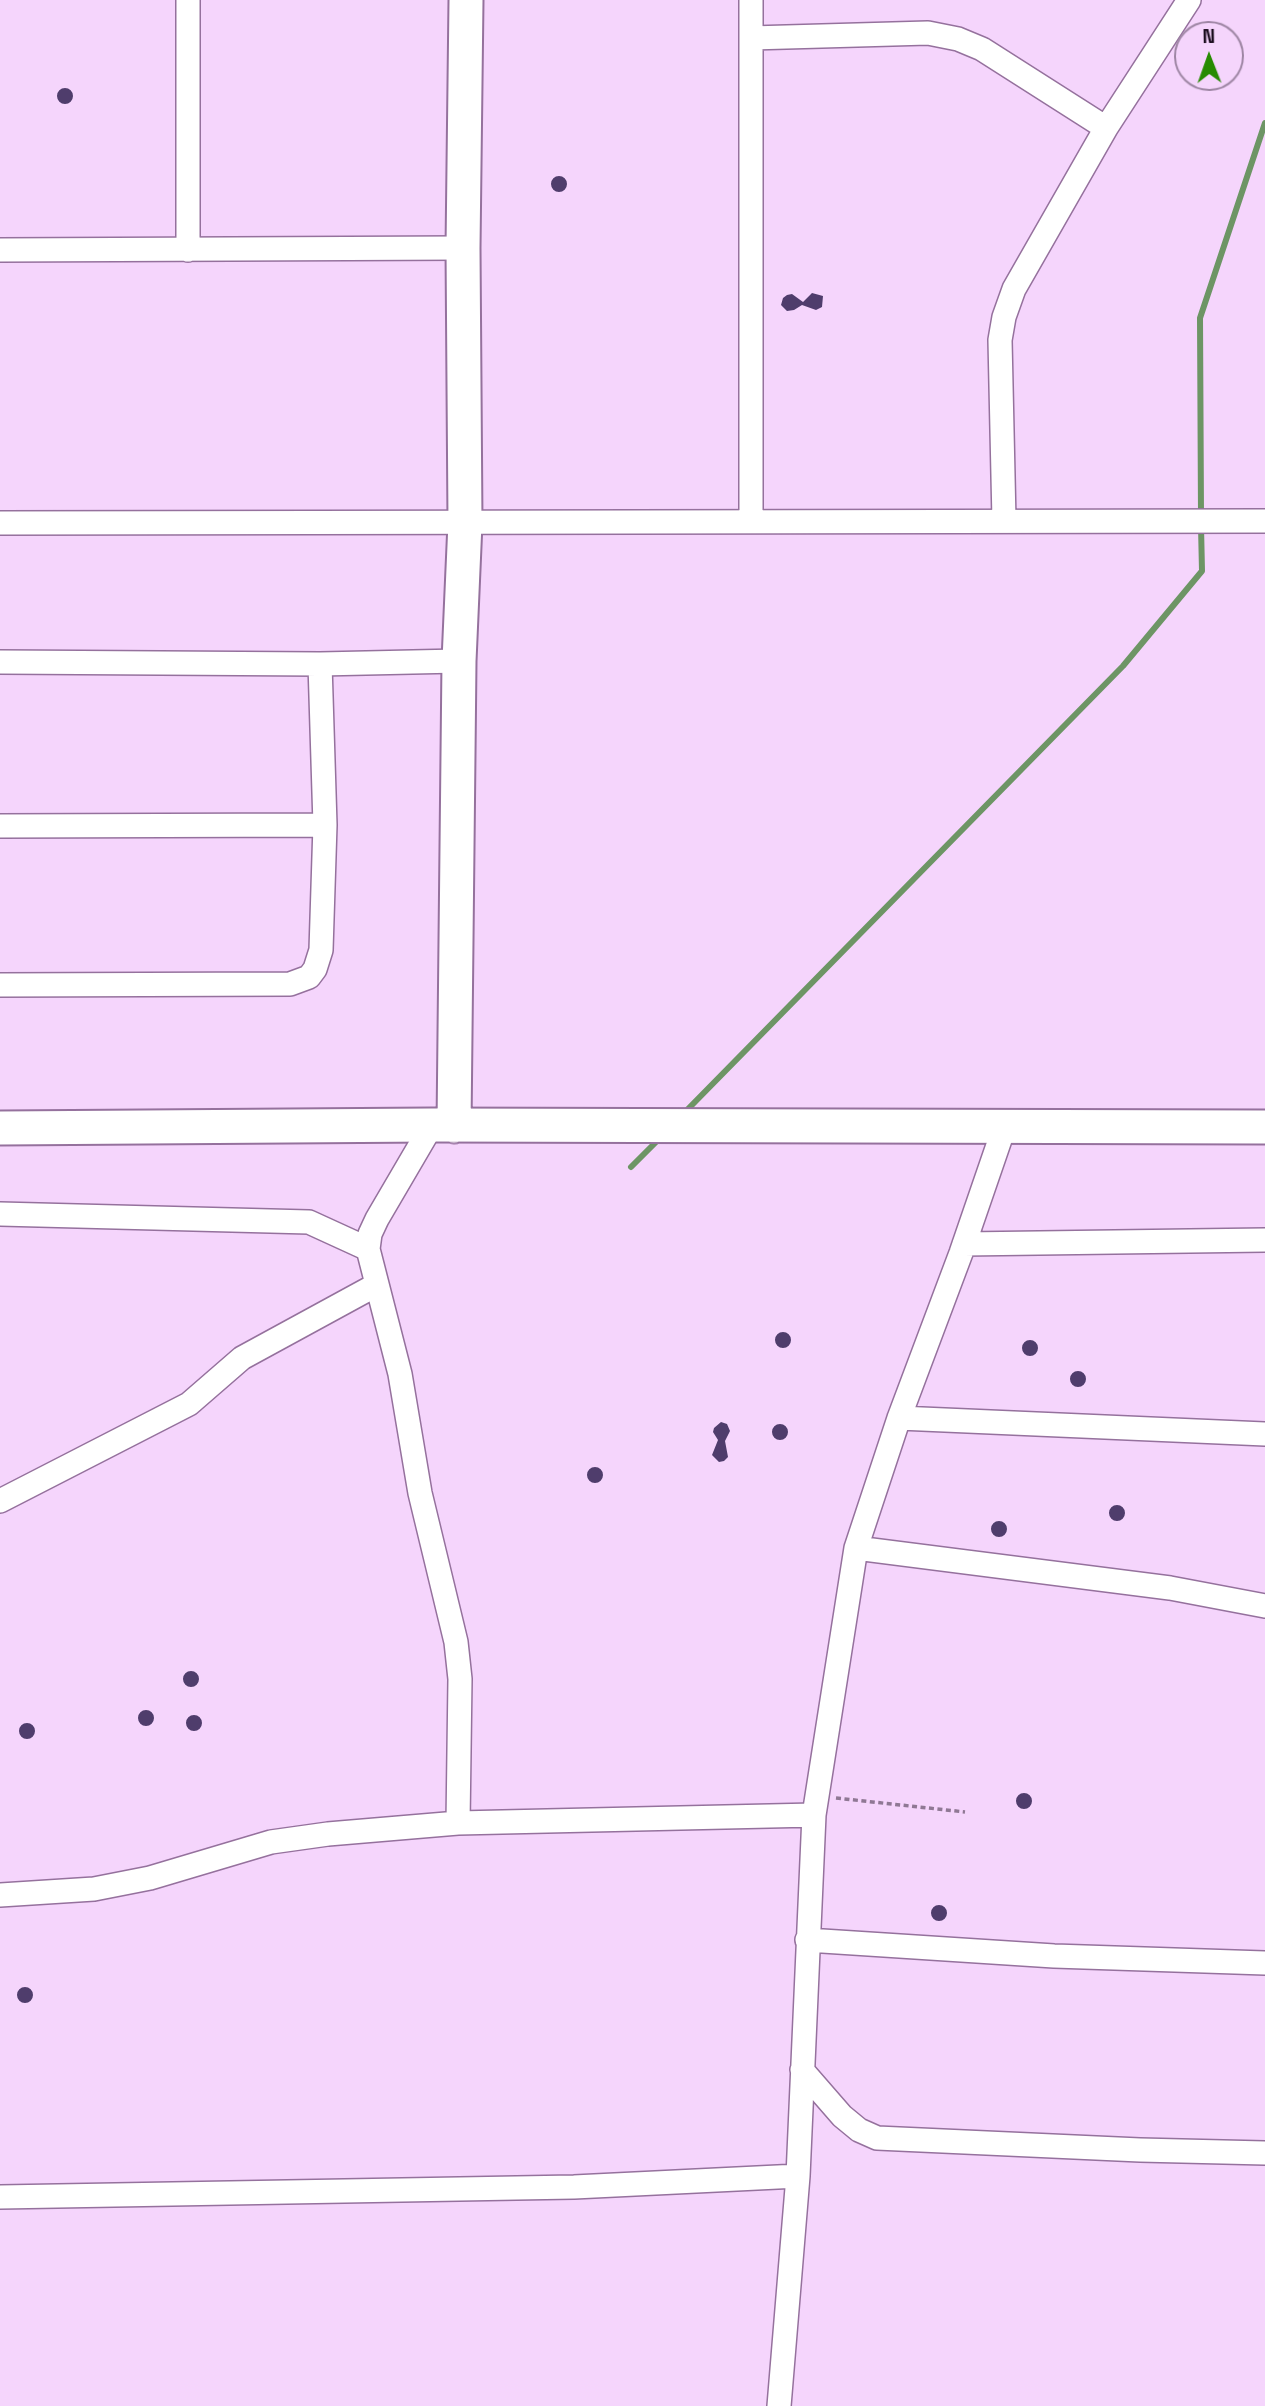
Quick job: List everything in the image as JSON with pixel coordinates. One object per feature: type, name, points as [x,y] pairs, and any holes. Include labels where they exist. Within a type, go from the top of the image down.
[{"type":"street","points":[[188,0],[188,250]]},
{"type":"street","points":[[458,1823],[460,1679],[456,1642],[420,1493],[400,1374],[368,1249],[370,1234],[377,1219],[443,1125],[465,523],[463,248],[466,0]]},
{"type":"street","points":[[751,0],[751,520]]},
{"type":"street","points":[[1004,521],[1000,340],[1004,317],[1014,289],[1106,128],[1189,0]]},
{"type":"street","points":[[751,38],[928,33],[958,39],[982,49],[1106,128]]},
{"type":"street","points":[[0,250],[463,248]]},
{"type":"street","points":[[0,523],[1265,521]]},
{"type":"street","points":[[0,662],[320,664],[459,661]]},
{"type":"street","points":[[0,985],[300,982],[309,977],[320,957],[325,825],[320,664]]},
{"type":"street","points":[[0,826],[325,825]]},
{"type":"street","points":[[0,1128],[443,1125],[1265,1127]]},
{"type":"street","points":[[779,2406],[798,2176],[815,1806],[856,1548],[1005,1125]]},
{"type":"street","points":[[0,1214],[309,1222],[368,1249]]},
{"type":"street","points":[[964,1244],[1265,1240]]},
{"type":"street","points":[[0,1501],[189,1404],[243,1358],[376,1285]]},
{"type":"street","points":[[900,1418],[1265,1434]]},
{"type":"street","points":[[856,1548],[1170,1588],[1265,1606]]},
{"type":"street","points":[[0,1895],[94,1889],[150,1878],[271,1842],[328,1834],[458,1823],[815,1806]]},
{"type":"street","points":[[807,1940],[1054,1956],[1265,1963]]},
{"type":"street","points":[[802,2070],[842,2116],[859,2130],[877,2138],[1265,2153]]},
{"type":"street","points":[[0,2197],[574,2187],[798,2176]]},
{"type":"path","points":[[815,1806],[965,1812]]},
{"type":"building","points":[[62,88],[68,88],[73,96],[71,102],[62,104],[57,99],[57,93]]},
{"type":"building","points":[[556,176],[562,176],[567,184],[565,190],[556,192],[551,187],[551,181]]},
{"type":"building","points":[[812,293],[823,296],[822,307],[816,310],[802,305],[787,311],[781,305],[787,295],[792,294],[803,302]]},
{"type":"building","points":[[780,1332],[786,1332],[791,1340],[789,1346],[780,1348],[775,1343],[775,1337]]},
{"type":"building","points":[[1027,1340],[1033,1340],[1038,1348],[1036,1354],[1027,1356],[1022,1351],[1022,1345]]},
{"type":"building","points":[[1075,1371],[1081,1371],[1086,1379],[1084,1385],[1075,1387],[1070,1382],[1070,1376]]},
{"type":"building","points":[[721,1422],[727,1424],[730,1431],[725,1441],[728,1457],[719,1462],[712,1455],[718,1440],[713,1432]]},
{"type":"building","points":[[777,1424],[783,1424],[788,1432],[786,1438],[777,1440],[772,1435],[772,1429]]},
{"type":"building","points":[[592,1467],[598,1467],[603,1475],[601,1481],[592,1483],[587,1478],[587,1472]]},
{"type":"building","points":[[1114,1505],[1120,1505],[1125,1513],[1123,1519],[1114,1521],[1109,1516],[1109,1510]]},
{"type":"building","points":[[996,1521],[1002,1521],[1007,1529],[1005,1535],[996,1537],[991,1532],[991,1526]]},
{"type":"building","points":[[188,1671],[194,1671],[199,1679],[197,1685],[188,1687],[183,1682],[183,1676]]},
{"type":"building","points":[[143,1710],[149,1710],[154,1718],[152,1724],[143,1726],[138,1721],[138,1715]]},
{"type":"building","points":[[191,1715],[197,1715],[202,1723],[200,1729],[191,1731],[186,1726],[186,1720]]},
{"type":"building","points":[[24,1723],[30,1723],[35,1731],[33,1737],[24,1739],[19,1734],[19,1728]]},
{"type":"building","points":[[1021,1793],[1027,1793],[1032,1801],[1030,1807],[1021,1809],[1016,1804],[1016,1798]]},
{"type":"building","points":[[936,1905],[942,1905],[947,1913],[945,1919],[936,1921],[931,1916],[931,1910]]},
{"type":"building","points":[[22,1987],[28,1987],[33,1995],[31,2001],[22,2003],[17,1998],[17,1992]]},
{"type":"waterway","points":[[1201,515],[1200,318],[1265,123]]},
{"type":"waterway","points":[[688,1109],[1123,666],[1202,571],[1201,526]]},
{"type":"waterway","points":[[631,1167],[657,1141]]}]
